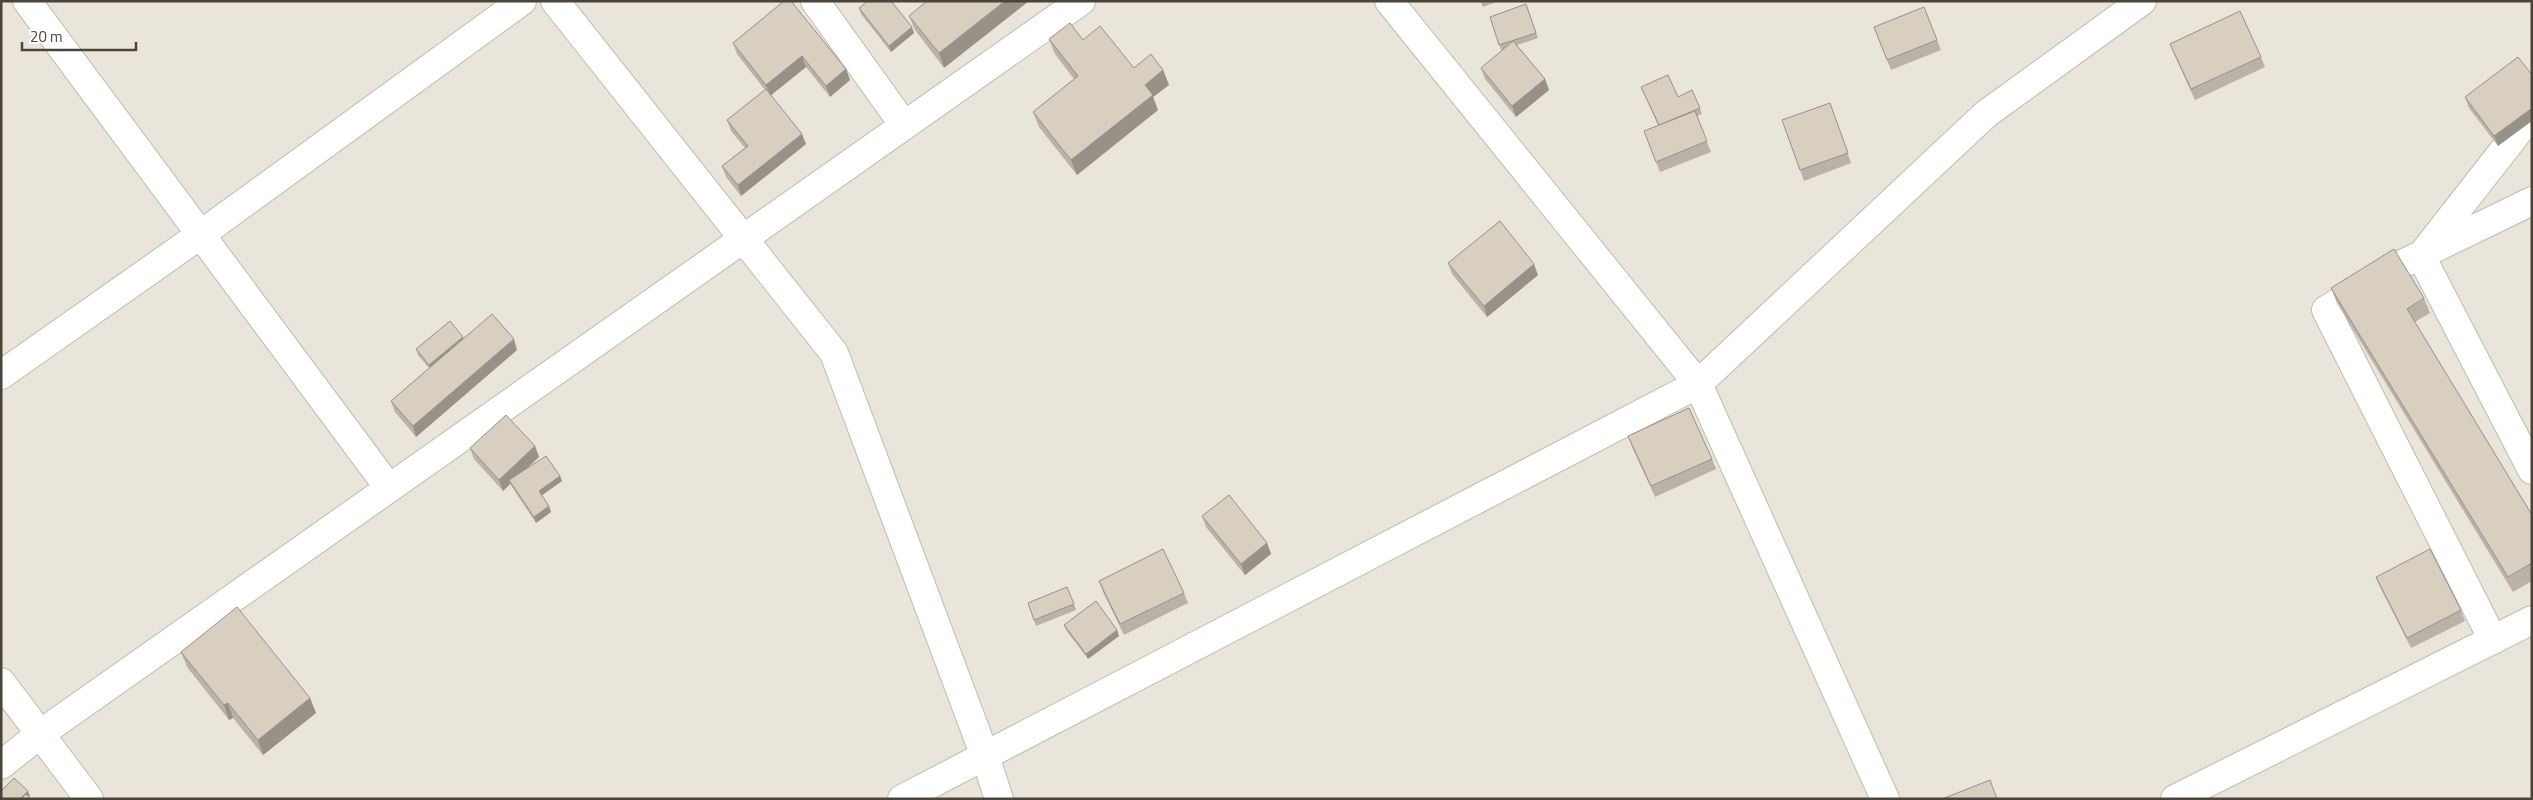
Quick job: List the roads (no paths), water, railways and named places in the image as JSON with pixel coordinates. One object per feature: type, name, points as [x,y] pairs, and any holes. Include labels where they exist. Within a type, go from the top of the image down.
[{"type":"street","points":[[27,1],[389,488]]},
{"type":"street","points":[[1,375],[200,235],[522,1]]},
{"type":"street","points":[[555,1],[834,353],[985,756],[999,799]]},
{"type":"street","points":[[815,1],[904,125]]},
{"type":"street","points":[[1,764],[40,734],[1081,1]]},
{"type":"street","points":[[1389,1],[1698,384],[1885,799]]},
{"type":"street","points":[[902,799],[1698,384],[1986,114],[2142,1]]},
{"type":"street","points":[[2421,256],[2532,114]]},
{"type":"street","points":[[2493,640],[2326,310],[2400,265],[2532,201]]},
{"type":"street","points":[[2421,256],[2532,470]]},
{"type":"street","points":[[2175,799],[2532,620]]},
{"type":"street","points":[[1,682],[89,799]]}]
